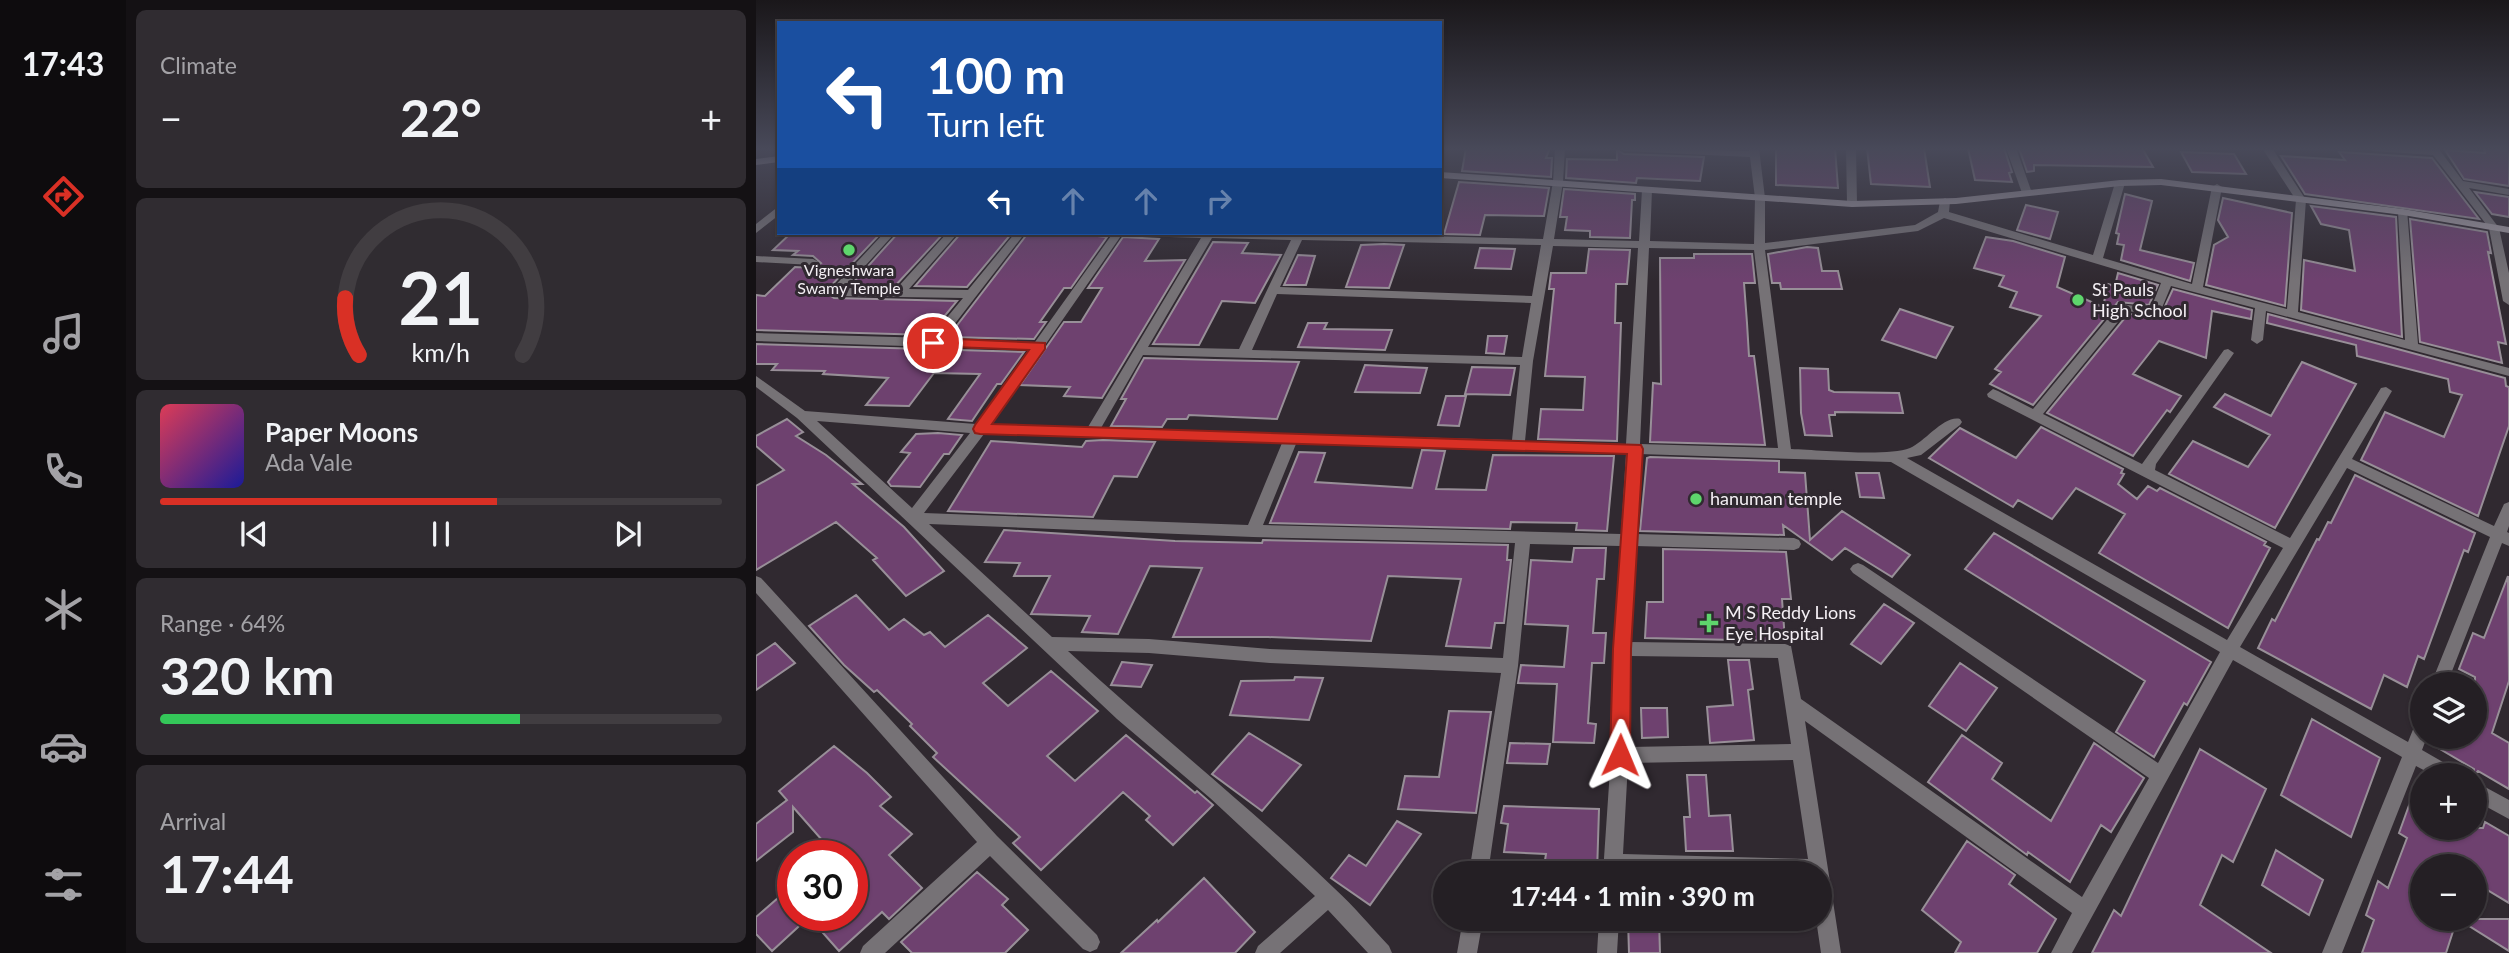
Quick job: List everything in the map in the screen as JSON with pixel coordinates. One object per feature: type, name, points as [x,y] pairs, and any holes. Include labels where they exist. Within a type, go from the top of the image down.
[{"type":"street","points":[[1518,446],[1527,361],[1556,192]]},
{"type":"street","points":[[1612,861],[1647,192]]},
{"type":"street","points":[[1682,192],[1944,208],[2032,192]]},
{"type":"street","points":[[1759,192],[1759,247],[1785,452]]},
{"type":"street","points":[[1852,192],[1852,204]]},
{"type":"street","points":[[2097,260],[2117,192]]},
{"type":"street","points":[[2197,289],[2216,192]]},
{"type":"street","points":[[2252,192],[2403,212],[2509,230]]},
{"type":"street","points":[[2292,315],[2301,200],[2296,192]]},
{"type":"street","points":[[2469,192],[2494,228],[2509,301]]},
{"type":"street","points":[[1944,208],[2168,281],[2509,372]]},
{"type":"street","points":[[1092,432],[1208,235],[1759,247],[1918,228],[1944,208]]},
{"type":"street","points":[[756,230],[777,211]]},
{"type":"street","points":[[2403,212],[2412,347]]},
{"type":"street","points":[[888,235],[835,292],[971,294]]},
{"type":"street","points":[[900,292],[951,235]]},
{"type":"street","points":[[933,343],[1018,235]]},
{"type":"street","points":[[912,518],[980,429],[1117,235]]},
{"type":"street","points":[[1244,353],[1298,236]]},
{"type":"street","points":[[756,259],[813,262]]},
{"type":"street","points":[[2035,415],[2124,307],[2155,312],[2168,281]]},
{"type":"street","points":[[1274,289],[1537,300]]},
{"type":"street","points":[[2257,340],[2261,306]]},
{"type":"street","points":[[756,337],[1040,346]]},
{"type":"street","points":[[1140,351],[1527,361]]},
{"type":"street","points":[[2148,473],[2149,463],[2228,353]]},
{"type":"street","points":[[756,380],[802,415],[912,518],[947,546],[1123,713],[1216,792],[1329,895],[1382,953]]},
{"type":"street","points":[[2061,953],[2230,650],[2386,391]]},
{"type":"street","points":[[1993,394],[2292,547]]},
{"type":"street","points":[[802,415],[980,429],[1893,457],[1916,451],[1955,422]]},
{"type":"street","points":[[1253,531],[1290,438]]},
{"type":"street","points":[[1893,457],[2428,763]]},
{"type":"street","points":[[2344,461],[2504,537]]},
{"type":"street","points":[[2444,672],[2504,537],[2509,508]]},
{"type":"street","points":[[912,518],[1253,531],[1794,544]]},
{"type":"street","points":[[1481,861],[1510,666],[1523,537]]},
{"type":"street","points":[[1858,569],[2160,775]]},
{"type":"street","points":[[756,582],[990,843],[1090,942]]},
{"type":"street","points":[[1048,644],[1149,646],[1270,656],[1510,666]]},
{"type":"street","points":[[1622,649],[1785,651],[1818,861]]},
{"type":"street","points":[[1794,704],[2084,910]]},
{"type":"street","points":[[2332,953],[2414,749]]},
{"type":"street","points":[[1620,755],[1801,752]]},
{"type":"street","points":[[2487,797],[2509,810]]},
{"type":"street","points":[[870,953],[990,843]]},
{"type":"street","points":[[1265,953],[1329,895]]},
{"type":"street","points":[[1468,953],[1471,931]]},
{"type":"street","points":[[1607,953],[1608,931]]},
{"type":"street","points":[[1828,931],[1831,953]]},
{"type":"building","points":[[1456,192],[1548,192],[1544,216],[1485,215],[1480,235],[1444,234]]},
{"type":"building","points":[[1564,192],[1635,194],[1635,200],[1632,200],[1630,238],[1590,237],[1590,231],[1565,230],[1567,217],[1560,217]]},
{"type":"building","points":[[2459,192],[2479,219],[2305,194]]},
{"type":"building","points":[[2475,192],[2509,197],[2509,217],[2492,214]]},
{"type":"building","points":[[2125,194],[2152,201],[2140,250],[2194,263],[2190,281],[2121,260],[2124,245],[2117,244],[2119,234],[2116,233]]},
{"type":"building","points":[[2223,198],[2292,213],[2285,306],[2206,285],[2214,245],[2228,237],[2218,220]]},
{"type":"building","points":[[2026,205],[2058,212],[2050,239],[2017,230]]},
{"type":"building","points":[[2311,206],[2396,217],[2402,337],[2301,310],[2304,260],[2355,271],[2349,230],[2321,224]]},
{"type":"building","points":[[2410,219],[2487,232],[2491,253],[2488,252],[2506,344],[2498,342],[2502,363],[2420,342]]},
{"type":"building","points":[[789,235],[879,235],[827,290],[828,294],[834,298],[957,301],[929,335],[756,330],[756,295],[765,296],[795,267],[813,268],[821,263],[813,256],[793,255],[798,251],[773,250]]},
{"type":"building","points":[[896,235],[942,235],[895,286],[851,285]]},
{"type":"building","points":[[959,235],[1010,235],[967,287],[915,286]]},
{"type":"building","points":[[1026,235],[1107,237],[1071,288],[1064,288],[1040,322],[1046,322],[1034,339],[948,337]]},
{"type":"building","points":[[1123,237],[1159,239],[1145,261],[1185,260],[1102,398],[1064,396],[1070,387],[1020,385],[1064,322],[1081,322],[1102,288],[1088,288]]},
{"type":"building","points":[[1986,237],[2013,241],[2065,257],[2057,287],[2103,307],[2108,284],[2115,286],[2118,273],[2158,285],[2149,305],[2118,302],[2033,405],[1990,384],[2001,372],[1995,369],[2041,316],[2010,307],[2017,292],[1999,286],[2004,276],[1974,268]]},
{"type":"building","points":[[1213,242],[1248,243],[1242,253],[1281,255],[1255,303],[1222,301],[1199,345],[1153,344]]},
{"type":"building","points":[[1361,245],[1404,245],[1389,288],[1346,287]]},
{"type":"building","points":[[1807,247],[1818,248],[1822,271],[1838,271],[1842,289],[1781,289],[1780,283],[1772,283],[1768,254]]},
{"type":"building","points":[[1480,248],[1515,249],[1511,269],[1475,268]]},
{"type":"building","points":[[1589,249],[1630,250],[1627,284],[1616,284],[1615,323],[1621,323],[1617,441],[1538,439],[1541,409],[1583,410],[1585,377],[1545,376],[1554,289],[1549,289],[1551,273],[1586,273]]},
{"type":"building","points":[[1694,254],[1752,254],[1755,283],[1744,283],[1749,356],[1754,356],[1765,445],[1650,442],[1653,383],[1661,384],[1660,258],[1694,258]]},
{"type":"building","points":[[1298,255],[1315,256],[1306,285],[1284,285]]},
{"type":"building","points":[[2173,289],[2252,310],[2251,319],[2212,311],[2206,358],[2159,341],[2133,374],[2181,396],[2170,412],[2167,410],[2133,456],[2047,413],[2128,314],[2160,317]]},
{"type":"building","points":[[1900,309],[1953,327],[1936,358],[1882,340]]},
{"type":"building","points":[[2268,314],[2505,378],[2506,386],[2509,387],[2509,426],[2478,516],[2361,460],[2385,412],[2444,437],[2462,395],[2450,392],[2448,379],[2357,356],[2356,345],[2267,323]]},
{"type":"building","points":[[1308,323],[1327,323],[1324,329],[1392,330],[1385,350],[1298,347]]},
{"type":"building","points":[[1488,336],[1507,336],[1504,354],[1486,353]]},
{"type":"building","points":[[756,344],[1024,352],[1001,384],[997,384],[972,421],[948,419],[980,374],[934,373],[909,406],[866,405],[888,378],[823,374],[825,371],[772,370],[777,364],[756,364]]},
{"type":"building","points":[[1144,358],[1299,362],[1277,419],[1189,415],[1187,419],[1167,419],[1162,427],[1111,426],[1126,399],[1121,399]]},
{"type":"building","points":[[2302,362],[2356,384],[2275,528],[2169,474],[2193,441],[2248,467],[2270,435],[2214,407],[2225,394],[2271,416]]},
{"type":"building","points":[[1365,365],[1427,368],[1420,393],[1355,392]]},
{"type":"building","points":[[1472,367],[1515,368],[1510,395],[1465,394]]},
{"type":"building","points":[[1800,368],[1828,369],[1829,390],[1834,392],[1899,393],[1903,413],[1835,412],[1835,415],[1829,415],[1832,436],[1805,435],[1801,413]]},
{"type":"building","points":[[1446,396],[1466,396],[1459,426],[1438,425]]},
{"type":"building","points":[[787,419],[803,432],[796,436],[826,455],[862,484],[853,484],[904,527],[944,571],[906,596],[873,560],[877,558],[836,522],[756,570],[756,486],[784,470],[756,446],[756,436]]},
{"type":"building","points":[[2041,427],[2123,469],[2121,473],[2124,474],[2118,484],[2137,499],[2148,486],[2157,491],[2160,488],[2266,542],[2264,545],[2270,548],[2228,628],[2099,553],[2125,514],[2076,488],[2052,519],[2018,500],[2013,507],[1929,458],[1960,428],[2016,458]]},
{"type":"building","points":[[916,434],[962,435],[920,487],[891,486],[888,482],[910,453],[901,452]]},
{"type":"building","points":[[991,441],[1082,447],[1086,441],[1155,442],[1137,477],[1114,476],[1093,517],[948,511]]},
{"type":"building","points":[[1422,450],[1445,451],[1436,489],[1486,490],[1493,455],[1614,456],[1607,531],[1576,530],[1577,523],[1511,522],[1510,529],[1270,523],[1299,452],[1325,453],[1315,482],[1412,488]]},
{"type":"building","points":[[1647,458],[1779,461],[1779,472],[1805,473],[1810,540],[1842,511],[1910,555],[1892,577],[1845,548],[1832,560],[1783,525],[1784,535],[1640,531]]},
{"type":"building","points":[[1856,473],[1879,473],[1884,498],[1860,497]]},
{"type":"building","points":[[2355,475],[2475,533],[2468,552],[2464,550],[2424,659],[2418,656],[2410,672],[2407,687],[2384,675],[2371,709],[2258,648],[2317,539],[2319,540],[2328,522],[2331,523]]},
{"type":"building","points":[[1004,530],[1175,541],[1508,545],[1507,560],[1511,560],[1504,623],[1495,623],[1491,648],[1446,646],[1461,579],[1388,576],[1371,641],[1173,637],[1202,568],[1150,566],[1118,634],[1082,632],[1090,616],[1031,614],[1050,576],[1014,576],[1020,563],[985,562]]},
{"type":"building","points":[[1994,533],[2211,662],[2154,757],[2116,732],[2145,681],[1965,569]]},
{"type":"building","points":[[1574,548],[1606,548],[1604,579],[1597,579],[1593,633],[1606,633],[1604,663],[1592,663],[1588,723],[1596,724],[1594,743],[1553,742],[1557,684],[1518,683],[1521,665],[1564,667],[1568,626],[1525,624],[1531,560],[1572,562]]},
{"type":"building","points":[[1663,549],[1786,552],[1791,599],[1782,599],[1785,641],[1645,638],[1647,602],[1663,602]]},
{"type":"building","points":[[2508,576],[2509,681],[2492,733],[2509,743],[2509,789],[2487,776],[2487,763],[2464,763],[2440,749],[2487,749],[2487,672],[2465,672],[2459,669],[2473,633],[2484,638]]},
{"type":"building","points":[[856,595],[889,630],[904,619],[924,635],[930,632],[945,647],[988,615],[1027,648],[983,683],[1008,706],[1051,671],[1098,711],[1047,756],[1075,781],[1126,735],[1213,805],[1173,845],[1146,820],[1150,816],[1123,792],[1041,870],[1013,843],[1020,837],[933,757],[937,753],[910,726],[912,724],[877,690],[874,692],[844,665],[809,626]]},
{"type":"building","points":[[1884,604],[1914,623],[1881,664],[1851,644]]},
{"type":"building","points":[[775,643],[795,663],[756,690],[756,656]]},
{"type":"building","points":[[1728,660],[1749,660],[1753,689],[1748,690],[1754,740],[1710,743],[1707,707],[1733,705]]},
{"type":"building","points":[[1122,662],[1152,665],[1141,687],[1111,685]]},
{"type":"building","points":[[1960,663],[1997,688],[1966,731],[1929,706]]},
{"type":"building","points":[[1295,677],[1323,678],[1309,720],[1230,715],[1241,681],[1294,680]]},
{"type":"building","points":[[1641,708],[1667,708],[1668,737],[1642,738]]},
{"type":"building","points":[[1449,711],[1491,712],[1476,813],[1398,809],[1405,776],[1439,777]]},
{"type":"building","points":[[2312,719],[2380,758],[2351,837],[2281,795]]},
{"type":"building","points":[[1249,733],[1301,765],[1262,811],[1212,774]]},
{"type":"building","points":[[1962,735],[2002,763],[1992,779],[2051,821],[2094,743],[2144,778],[2111,832],[2101,825],[2070,882],[2028,852],[2027,855],[1928,782]]},
{"type":"building","points":[[1510,743],[1550,744],[1547,764],[1507,763]]},
{"type":"building","points":[[834,746],[891,797],[880,806],[912,834],[889,855],[922,888],[889,919],[882,912],[868,925],[868,840],[822,840],[793,807],[793,832],[783,840],[777,840],[777,845],[756,861],[756,824],[787,800],[779,791]]},
{"type":"building","points":[[2200,749],[2266,789],[2233,862],[2222,855],[2200,905],[2271,953],[2092,953],[2114,910],[2121,916]]},
{"type":"building","points":[[1687,775],[1706,775],[1709,816],[1730,815],[1733,851],[1686,851],[1684,817],[1690,817]]},
{"type":"building","points":[[2410,803],[2410,840],[2487,840],[2487,823],[2509,836],[2509,903],[2487,890],[2487,854],[2410,854],[2410,931],[2453,931],[2446,953],[2362,953],[2374,920],[2366,915],[2378,881],[2388,888],[2407,838],[2399,833]]},
{"type":"building","points":[[1504,806],[1599,809],[1597,861],[1545,861],[1546,854],[1504,852],[1508,824],[1501,823]]},
{"type":"building","points":[[1397,821],[1421,834],[1370,905],[1331,878],[1349,855],[1366,866]]},
{"type":"building","points":[[1967,841],[2015,875],[2009,884],[2056,919],[2037,953],[1955,953],[1961,942],[1922,910]]},
{"type":"building","points":[[2276,850],[2323,880],[2309,915],[2262,885]]},
{"type":"building","points":[[977,872],[1008,899],[1002,905],[1028,930],[1005,953],[912,953],[901,942]]},
{"type":"building","points":[[1204,878],[1255,932],[1235,953],[1121,953],[1157,920],[1158,922]]},
{"type":"building","points":[[777,899],[777,931],[794,931],[772,951],[756,934],[756,917]]},
{"type":"building","points":[[2487,919],[2509,919],[2509,951],[2477,931],[2487,931]]},
{"type":"building","points":[[821,931],[861,931],[839,951]]},
{"type":"building","points":[[1628,931],[1659,931],[1660,953],[1629,953]]},
{"type":"place","name":"Vigneshwara Swamy Temple","points":[[849,250]]},
{"type":"place","name":"St Pauls High School","points":[[2078,300]]},
{"type":"place","name":"hanuman temple","points":[[1696,499]]},
{"type":"place","name":"M S Reddy Lions Eye Hospital","points":[[1709,623]]},
{"type":"route","points":[[933,343],[1040,346],[980,429],[1635,449],[1622,649],[1620,755]]}]
